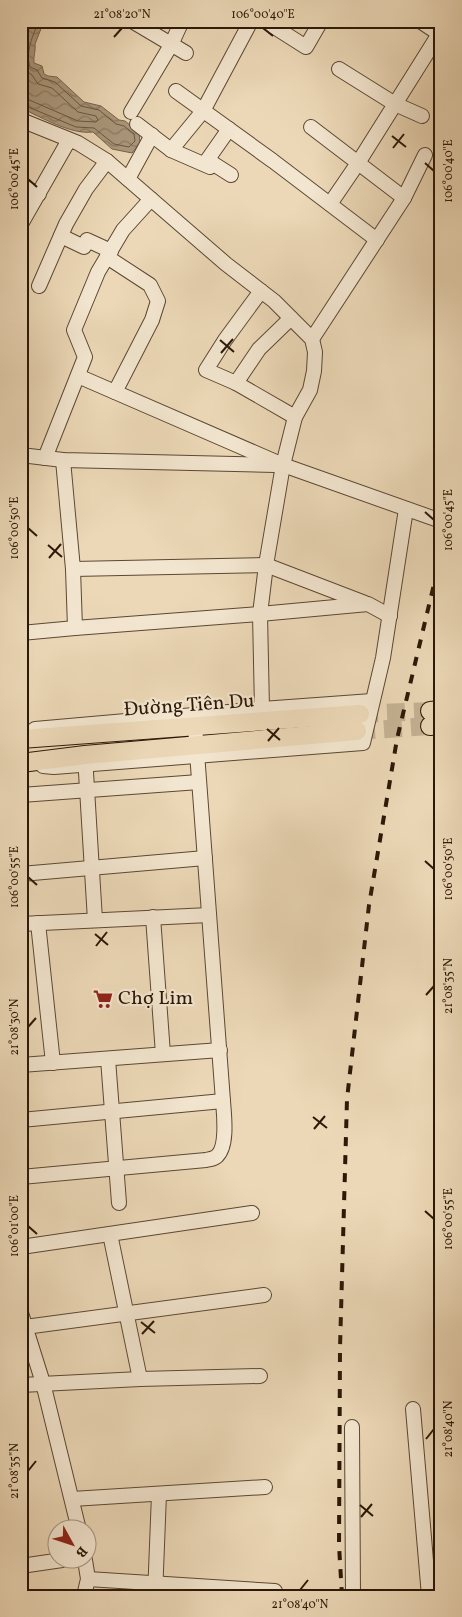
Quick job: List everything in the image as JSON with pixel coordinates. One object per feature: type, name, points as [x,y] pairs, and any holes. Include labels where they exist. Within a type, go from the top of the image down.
[{"type":"main road","name":"Đường Tiên Du","points":[[21,739],[195,726],[358,722],[197,751],[86,760],[22,762]]},
{"type":"street","points":[[132,21],[186,53]]},
{"type":"street","points":[[182,21],[134,118],[171,150],[210,167],[208,159],[229,128]]},
{"type":"street","points":[[171,150],[203,111],[251,21]]},
{"type":"street","points":[[265,21],[306,47],[321,21]]},
{"type":"street","points":[[330,204],[440,34],[420,21]]},
{"type":"street","points":[[339,69],[395,104],[422,116]]},
{"type":"street","points":[[176,91],[229,128],[377,240]]},
{"type":"street","points":[[21,120],[78,143],[107,161],[226,264],[261,291],[312,339],[316,352],[310,390],[295,417],[283,465],[266,565],[260,614],[262,709]]},
{"type":"street","points":[[311,127],[404,198]]},
{"type":"street","points":[[128,179],[152,135]]},
{"type":"street","points":[[21,224],[69,140]]},
{"type":"street","points":[[312,339],[404,198],[424,155]]},
{"type":"street","points":[[39,286],[61,236],[86,189],[107,161]]},
{"type":"street","points":[[209,161],[232,175]]},
{"type":"street","points":[[21,186],[39,194]]},
{"type":"street","points":[[44,458],[85,357],[74,330],[98,272],[123,230],[151,199]]},
{"type":"street","points":[[61,236],[84,247],[87,240],[109,254],[150,285],[158,301],[152,320],[115,392]]},
{"type":"street","points":[[261,291],[225,340],[206,370],[236,383],[295,417]]},
{"type":"street","points":[[236,383],[259,349],[291,318]]},
{"type":"street","points":[[78,376],[283,465],[441,521]]},
{"type":"street","points":[[21,455],[63,460],[283,465]]},
{"type":"street","points":[[63,460],[73,569],[75,628]]},
{"type":"street","points":[[197,751],[362,744],[383,658],[406,509]]},
{"type":"street","points":[[73,569],[266,565],[368,604],[390,616]]},
{"type":"street","points":[[21,633],[368,604]]},
{"type":"street","points":[[21,739],[35,729],[372,701]]},
{"type":"street","points":[[21,1177],[206,1160],[215,1158],[221,1150],[224,1133],[220,1050],[195,726]]},
{"type":"street","points":[[86,760],[95,920]]},
{"type":"street","points":[[21,795],[199,782]]},
{"type":"street","points":[[21,874],[205,858]]},
{"type":"street","points":[[21,924],[209,915]]},
{"type":"street","points":[[153,917],[163,1054]]},
{"type":"street","points":[[38,923],[53,1063]]},
{"type":"street","points":[[21,1066],[220,1050]]},
{"type":"street","points":[[108,1059],[119,1203]]},
{"type":"street","points":[[21,1120],[223,1101]]},
{"type":"street","points":[[21,1247],[252,1213]]},
{"type":"street","points":[[110,1234],[140,1379]]},
{"type":"street","points":[[25,1327],[264,1295]]},
{"type":"street","points":[[21,1313],[43,1382],[76,1520]]},
{"type":"street","points":[[21,1385],[43,1382],[260,1376]]},
{"type":"street","points":[[413,1409],[429,1596]]},
{"type":"street","points":[[352,1427],[353,1596]]},
{"type":"street","points":[[72,1499],[265,1487]]},
{"type":"street","points":[[156,1590],[159,1494]]},
{"type":"street","points":[[21,1566],[48,1562]]},
{"type":"street","points":[[84,1596],[88,1579],[87,1570]]},
{"type":"street","points":[[88,1579],[156,1590],[230,1592],[275,1590]]},
{"type":"water","points":[[21,21],[44,21],[35,44],[34,63],[42,66],[44,74],[57,77],[84,102],[101,106],[139,132],[140,143],[132,153],[112,149],[93,132],[75,131],[66,128],[21,108]]},
{"type":"tunnel","points":[[360,714],[430,711]]},
{"type":"tunnel","points":[[357,731],[430,726]]},
{"type":"railway","points":[[342,1596],[339,1545],[340,1348],[347,1099],[369,905],[397,739],[441,555]]},
{"type":"place","name":"Chợ Lim","points":[[103,999]]}]
